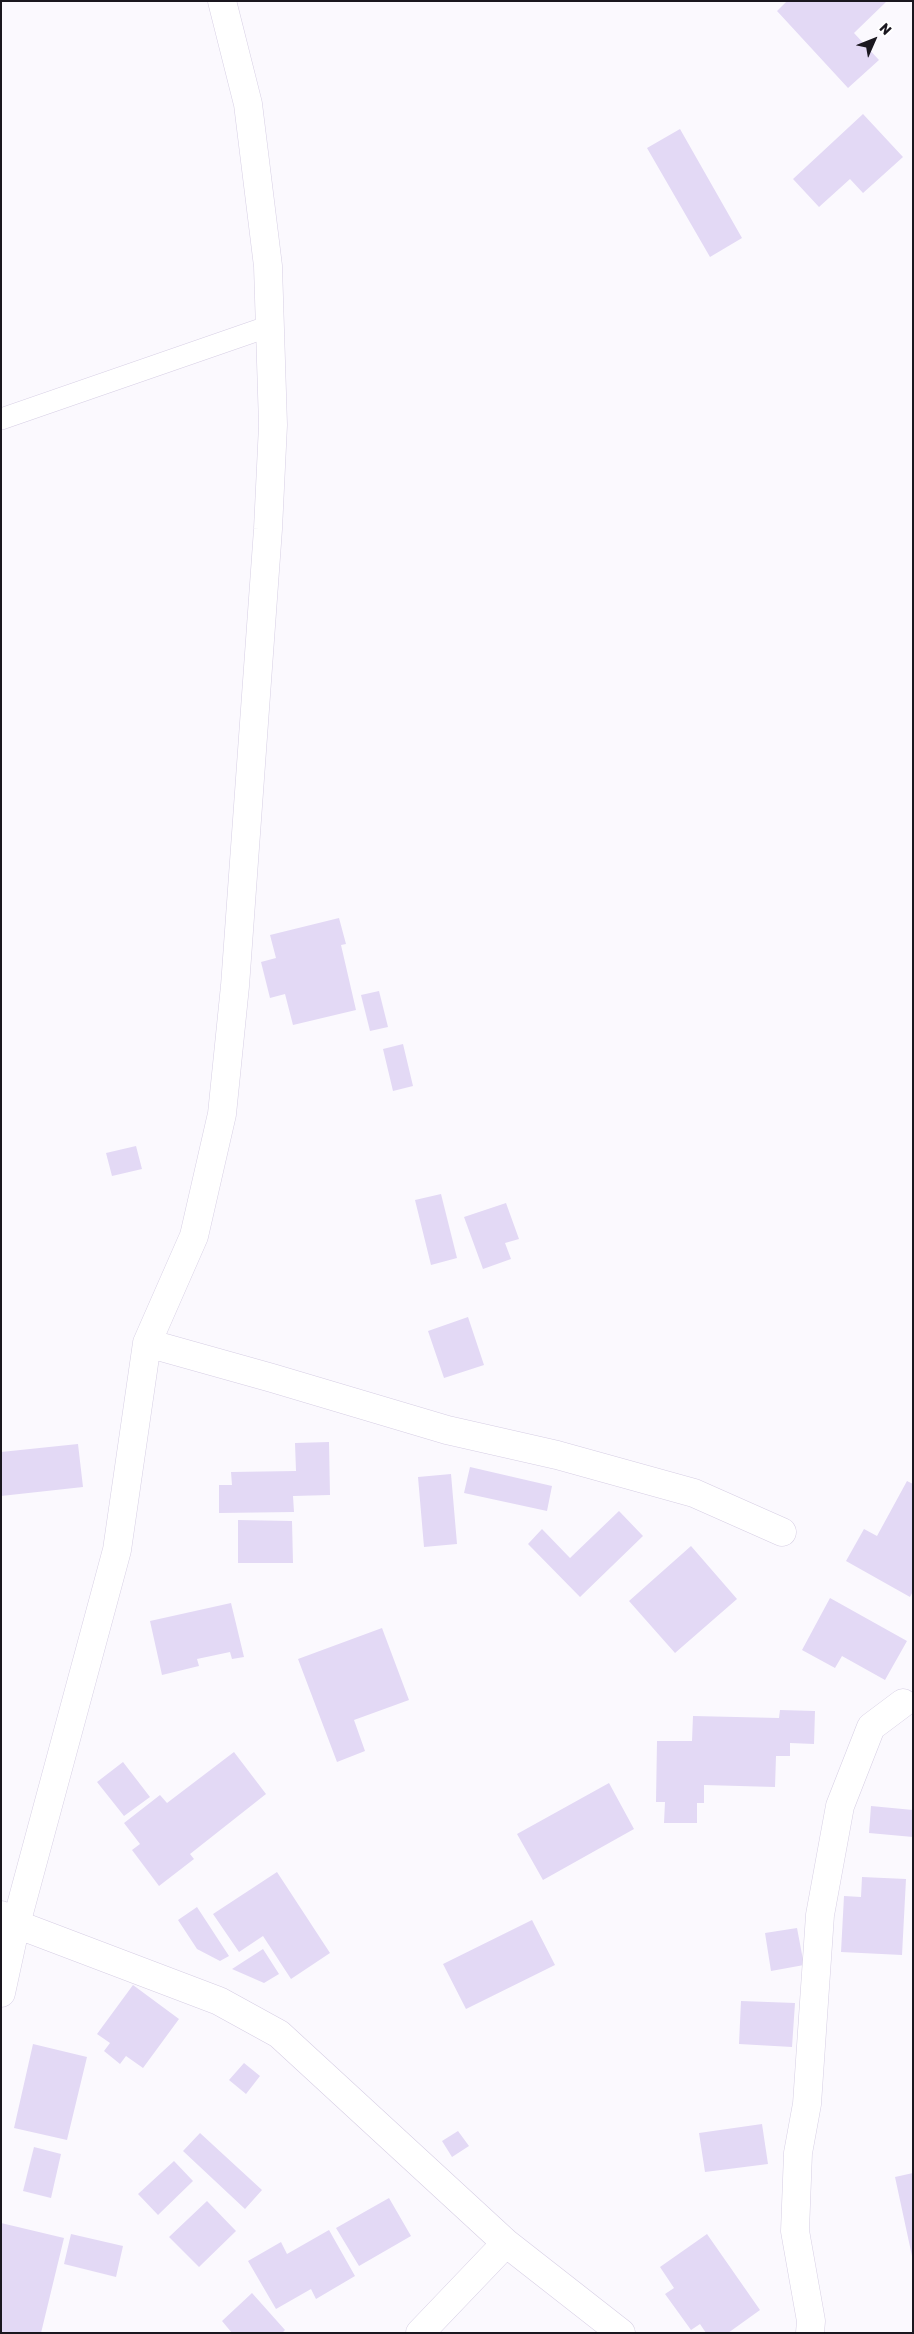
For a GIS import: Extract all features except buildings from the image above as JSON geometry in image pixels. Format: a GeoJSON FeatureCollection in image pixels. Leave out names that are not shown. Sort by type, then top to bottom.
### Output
{"type":"FeatureCollection","features":[{"type":"Feature","properties":{"kind":"street"},"geometry":{"type":"LineString","coordinates":[[1,1993],[9,1920],[117,1550],[147,1343],[194,1236],[222,1114],[235,986],[268,528],[272,425],[268,266],[248,104],[222,1]]}},
{"type":"Feature","properties":{"kind":"street"},"geometry":{"type":"LineString","coordinates":[[147,1343],[446,1430],[557,1455],[694,1493],[782,1532]]}},
{"type":"Feature","properties":{"kind":"street"},"geometry":{"type":"LineString","coordinates":[[810,2333],[812,2321],[795,2231],[798,2153],[808,2104],[820,1915],[840,1806],[871,1727],[902,1703]]}},
{"type":"Feature","properties":{"kind":"street"},"geometry":{"type":"LineString","coordinates":[[9,1920],[219,2001],[279,2034],[506,2243],[622,2333]]}},
{"type":"Feature","properties":{"kind":"street"},"geometry":{"type":"LineString","coordinates":[[420,2333],[506,2243]]}},
{"type":"Feature","properties":{"kind":"lane"},"geometry":{"type":"LineString","coordinates":[[1,419],[270,326]]}}]}
